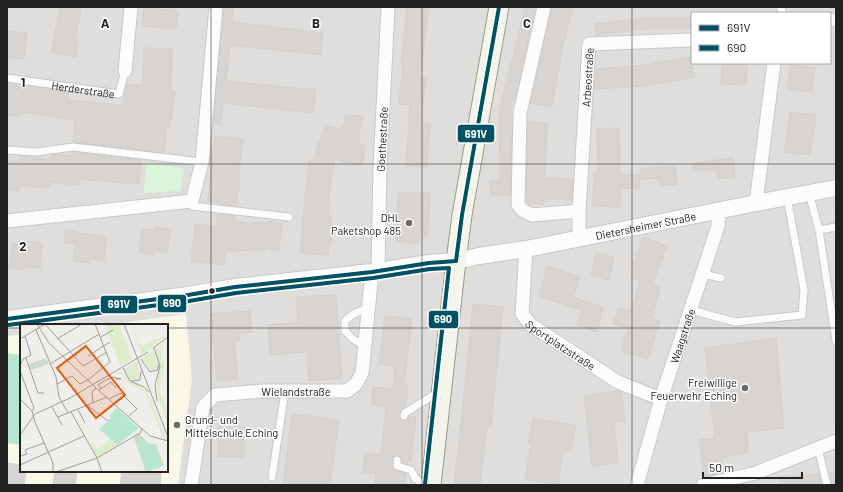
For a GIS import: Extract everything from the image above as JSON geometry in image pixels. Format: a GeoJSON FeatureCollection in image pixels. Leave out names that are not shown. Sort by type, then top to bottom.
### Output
{"type":"FeatureCollection","features":[{"type":"Feature","properties":{"kind":"main road"},"geometry":{"type":"LineString","coordinates":[[431,485],[463,207],[499,7]]}},
{"type":"Feature","properties":{"kind":"street","name":"Herderstraße"},"geometry":{"type":"LineString","coordinates":[[125,71],[132,7]]}},
{"type":"Feature","properties":{"kind":"street"},"geometry":{"type":"LineString","coordinates":[[7,221],[192,204],[202,162],[216,7]]}},
{"type":"Feature","properties":{"kind":"street","name":"Goethestraße"},"geometry":{"type":"LineString","coordinates":[[375,271],[388,7]]}},
{"type":"Feature","properties":{"kind":"street"},"geometry":{"type":"LineString","coordinates":[[544,7],[520,113],[518,205],[522,210],[532,215],[579,211]]}},
{"type":"Feature","properties":{"kind":"street","name":"Arbeostraße"},"geometry":{"type":"LineString","coordinates":[[579,239],[579,211],[589,44],[689,40]]}},
{"type":"Feature","properties":{"kind":"street"},"geometry":{"type":"LineString","coordinates":[[756,202],[774,64]]}},
{"type":"Feature","properties":{"kind":"street","name":"Dietersheimer Straße"},"geometry":{"type":"LineString","coordinates":[[7,319],[188,295],[235,287],[456,261],[579,239],[756,202],[836,188]]}},
{"type":"Feature","properties":{"kind":"street","name":"Waagstraße"},"geometry":{"type":"LineString","coordinates":[[637,485],[661,400],[718,226],[719,210]]}},
{"type":"Feature","properties":{"kind":"street","name":"Sportplatzstraße"},"geometry":{"type":"LineString","coordinates":[[526,249],[522,314],[531,325],[618,382],[661,400]]}},
{"type":"Feature","properties":{"kind":"street","name":"Wielandstraße"},"geometry":{"type":"LineString","coordinates":[[191,485],[203,407],[215,395],[263,391],[347,390],[356,384],[362,373],[375,271]]}},
{"type":"Feature","properties":{"kind":"street"},"geometry":{"type":"LineString","coordinates":[[703,485],[756,473],[836,441]]}},
{"type":"Feature","properties":{"kind":"lane","name":"Herderstraße"},"geometry":{"type":"LineString","coordinates":[[7,78],[118,94],[125,71]]}},
{"type":"Feature","properties":{"kind":"lane"},"geometry":{"type":"LineString","coordinates":[[7,150],[36,152],[73,147],[202,162]]}},
{"type":"Feature","properties":{"kind":"lane"},"geometry":{"type":"LineString","coordinates":[[809,193],[819,230],[836,341]]}},
{"type":"Feature","properties":{"kind":"lane"},"geometry":{"type":"LineString","coordinates":[[691,310],[735,322],[802,315],[804,290],[787,197]]}},
{"type":"Feature","properties":{"kind":"lane"},"geometry":{"type":"LineString","coordinates":[[192,204],[289,217]]}},
{"type":"Feature","properties":{"kind":"lane"},"geometry":{"type":"LineString","coordinates":[[819,230],[836,227]]}},
{"type":"Feature","properties":{"kind":"lane"},"geometry":{"type":"LineString","coordinates":[[703,274],[721,278]]}},
{"type":"Feature","properties":{"kind":"lane"},"geometry":{"type":"LineString","coordinates":[[365,346],[353,339],[345,331],[345,321],[358,311],[369,309]]}},
{"type":"Feature","properties":{"kind":"lane"},"geometry":{"type":"LineString","coordinates":[[404,416],[405,412],[441,390]]}},
{"type":"Feature","properties":{"kind":"lane"},"geometry":{"type":"LineString","coordinates":[[272,477],[285,391]]}},
{"type":"Feature","properties":{"kind":"lane"},"geometry":{"type":"LineString","coordinates":[[818,448],[827,485]]}},
{"type":"Feature","properties":{"kind":"lane"},"geometry":{"type":"LineString","coordinates":[[397,460],[397,466],[412,470],[415,478],[423,485]]}},
{"type":"Feature","properties":{"kind":"shaded area"},"geometry":{"type":"Polygon","coordinates":[[[7,7],[836,7],[836,485],[7,485],[7,7]]]}},
{"type":"Feature","properties":{"kind":"shaded area"},"geometry":{"type":"Polygon","coordinates":[[[836,211],[836,347],[819,349],[801,216],[836,211]]]}},
{"type":"Feature","properties":{"kind":"shaded area"},"geometry":{"type":"Polygon","coordinates":[[[783,218],[796,295],[745,300],[706,300],[711,286],[704,285],[728,230],[783,218]]]}},
{"type":"Feature","properties":{"kind":"shaded area"},"geometry":{"type":"Polygon","coordinates":[[[486,270],[522,272],[519,303],[476,298],[479,277],[486,270]]]}},
{"type":"Feature","properties":{"kind":"shaded area","name":"Grund- und Mittelschule Eching"},"geometry":{"type":"Polygon","coordinates":[[[186,314],[192,379],[178,485],[7,485],[7,336],[20,335],[20,472],[168,472],[168,324],[113,324],[186,314]]]}},
{"type":"Feature","properties":{"kind":"shaded area"},"geometry":{"type":"Polygon","coordinates":[[[236,349],[247,349],[260,360],[299,357],[302,382],[238,382],[236,349]]]}},
{"type":"Feature","properties":{"kind":"shaded area"},"geometry":{"type":"Polygon","coordinates":[[[836,423],[836,435],[789,455],[785,446],[836,423]]]}},
{"type":"Feature","properties":{"kind":"green space"},"geometry":{"type":"Polygon","coordinates":[[[146,163],[184,168],[180,191],[144,193],[146,163]]]}},
{"type":"Feature","properties":{"kind":"green space"},"geometry":{"type":"Polygon","coordinates":[[[7,353],[20,355],[20,445],[7,443],[7,353]]]}},
{"type":"Feature","properties":{"kind":"building"},"geometry":{"type":"Polygon","coordinates":[[[60,7],[81,7],[75,41],[79,42],[76,57],[51,52],[60,7]]]}},
{"type":"Feature","properties":{"kind":"building"},"geometry":{"type":"Polygon","coordinates":[[[224,7],[233,7],[232,22],[323,33],[321,55],[230,45],[226,81],[316,90],[313,113],[223,103],[221,125],[213,124],[224,7]]]}},
{"type":"Feature","properties":{"kind":"building"},"geometry":{"type":"Polygon","coordinates":[[[407,7],[429,7],[420,78],[426,79],[421,123],[430,124],[427,167],[406,166],[410,105],[399,104],[403,64],[401,63],[407,7]]]}},
{"type":"Feature","properties":{"kind":"building"},"geometry":{"type":"Polygon","coordinates":[[[525,7],[536,7],[515,101],[511,100],[512,122],[510,195],[491,196],[490,181],[500,181],[499,110],[525,7]]]}},
{"type":"Feature","properties":{"kind":"building"},"geometry":{"type":"Polygon","coordinates":[[[552,7],[573,7],[562,49],[552,107],[530,103],[552,7]]]}},
{"type":"Feature","properties":{"kind":"building"},"geometry":{"type":"Polygon","coordinates":[[[144,8],[178,11],[176,29],[142,26],[144,8]]]}},
{"type":"Feature","properties":{"kind":"building"},"geometry":{"type":"Polygon","coordinates":[[[645,18],[691,18],[691,29],[646,29],[596,35],[595,24],[645,18]]]}},
{"type":"Feature","properties":{"kind":"building"},"geometry":{"type":"Polygon","coordinates":[[[7,31],[27,33],[24,59],[7,57],[7,31]]]}},
{"type":"Feature","properties":{"kind":"building"},"geometry":{"type":"Polygon","coordinates":[[[144,48],[172,49],[171,91],[175,91],[170,127],[167,127],[164,153],[73,142],[75,120],[20,112],[19,117],[7,115],[7,84],[69,92],[68,100],[123,105],[127,84],[143,86],[144,48]]]}},
{"type":"Feature","properties":{"kind":"building"},"geometry":{"type":"Polygon","coordinates":[[[690,57],[694,77],[643,86],[594,89],[596,69],[647,65],[690,57]]]}},
{"type":"Feature","properties":{"kind":"building"},"geometry":{"type":"Polygon","coordinates":[[[722,64],[747,64],[746,85],[721,84],[722,64]]]}},
{"type":"Feature","properties":{"kind":"building"},"geometry":{"type":"Polygon","coordinates":[[[790,65],[815,68],[812,92],[787,89],[790,65]]]}},
{"type":"Feature","properties":{"kind":"building"},"geometry":{"type":"Polygon","coordinates":[[[790,112],[816,115],[810,155],[784,152],[790,112]]]}},
{"type":"Feature","properties":{"kind":"building"},"geometry":{"type":"Polygon","coordinates":[[[346,115],[363,116],[358,144],[366,146],[361,166],[334,159],[328,204],[330,204],[328,216],[331,216],[330,229],[332,229],[328,255],[300,253],[309,161],[313,161],[325,125],[342,130],[346,115]]]}},
{"type":"Feature","properties":{"kind":"building"},"geometry":{"type":"Polygon","coordinates":[[[528,122],[547,123],[545,178],[573,179],[572,200],[544,199],[544,204],[526,202],[528,122]]]}},
{"type":"Feature","properties":{"kind":"building"},"geometry":{"type":"Polygon","coordinates":[[[619,128],[620,175],[640,175],[639,189],[621,188],[620,207],[593,206],[594,173],[598,174],[597,129],[619,128]]]}},
{"type":"Feature","properties":{"kind":"building"},"geometry":{"type":"Polygon","coordinates":[[[215,136],[243,139],[238,179],[240,179],[239,191],[236,206],[208,201],[212,162],[210,162],[210,158],[215,136]]]}},
{"type":"Feature","properties":{"kind":"building"},"geometry":{"type":"Polygon","coordinates":[[[72,152],[141,160],[139,184],[79,179],[78,185],[49,182],[49,188],[19,185],[19,191],[7,189],[7,161],[19,162],[20,156],[50,160],[51,155],[58,154],[72,156],[72,152]]]}},
{"type":"Feature","properties":{"kind":"building"},"geometry":{"type":"Polygon","coordinates":[[[733,158],[735,177],[718,179],[717,170],[693,170],[693,163],[733,158]]]}},
{"type":"Feature","properties":{"kind":"building"},"geometry":{"type":"Polygon","coordinates":[[[675,166],[677,184],[660,186],[659,178],[641,179],[641,169],[675,166]]]}},
{"type":"Feature","properties":{"kind":"building"},"geometry":{"type":"Polygon","coordinates":[[[398,193],[430,193],[428,234],[415,244],[396,241],[398,193]]]}},
{"type":"Feature","properties":{"kind":"building"},"geometry":{"type":"Polygon","coordinates":[[[218,214],[235,216],[234,221],[255,224],[255,222],[268,223],[268,221],[282,223],[279,250],[265,248],[265,251],[252,249],[252,251],[239,250],[239,252],[226,250],[224,265],[191,261],[195,224],[216,227],[218,214]]]}},
{"type":"Feature","properties":{"kind":"building"},"geometry":{"type":"Polygon","coordinates":[[[155,227],[171,229],[167,253],[154,251],[154,255],[139,252],[142,229],[155,230],[155,227]]]}},
{"type":"Feature","properties":{"kind":"building"},"geometry":{"type":"Polygon","coordinates":[[[66,230],[78,232],[77,233],[106,236],[104,261],[89,259],[89,263],[73,261],[76,244],[64,242],[66,230]]]}},
{"type":"Feature","properties":{"kind":"building"},"geometry":{"type":"Polygon","coordinates":[[[644,237],[667,246],[652,285],[660,287],[652,318],[660,321],[648,359],[621,351],[628,329],[613,324],[619,308],[631,311],[640,281],[631,278],[635,266],[632,265],[644,237]]]}},
{"type":"Feature","properties":{"kind":"building"},"geometry":{"type":"Polygon","coordinates":[[[25,241],[42,243],[40,268],[25,267],[24,270],[9,268],[12,243],[25,244],[25,241]]]}},
{"type":"Feature","properties":{"kind":"building"},"geometry":{"type":"Polygon","coordinates":[[[596,253],[614,257],[609,280],[591,275],[596,253]]]}},
{"type":"Feature","properties":{"kind":"building"},"geometry":{"type":"Polygon","coordinates":[[[548,266],[580,277],[573,297],[603,307],[597,332],[577,325],[582,311],[538,296],[548,266]]]}},
{"type":"Feature","properties":{"kind":"building"},"geometry":{"type":"Polygon","coordinates":[[[336,295],[342,378],[309,381],[307,352],[270,355],[268,325],[298,323],[296,297],[336,295]]]}},
{"type":"Feature","properties":{"kind":"building"},"geometry":{"type":"Polygon","coordinates":[[[473,304],[503,307],[491,427],[487,427],[480,485],[454,485],[461,424],[473,304]]]}},
{"type":"Feature","properties":{"kind":"building"},"geometry":{"type":"Polygon","coordinates":[[[250,311],[252,332],[238,333],[240,340],[234,342],[238,379],[217,381],[211,314],[250,311]]]}},
{"type":"Feature","properties":{"kind":"building"},"geometry":{"type":"Polygon","coordinates":[[[385,316],[412,319],[404,384],[408,384],[406,406],[400,411],[399,417],[401,420],[405,421],[409,416],[416,417],[411,462],[408,461],[407,464],[402,462],[401,457],[397,455],[394,456],[392,460],[393,469],[406,474],[405,485],[374,485],[376,473],[363,472],[365,454],[381,455],[386,407],[372,405],[373,387],[393,389],[395,366],[379,364],[385,316]]]}},
{"type":"Feature","properties":{"kind":"building","name":"Freiwillige Feuerwehr Eching"},"geometry":{"type":"Polygon","coordinates":[[[776,338],[784,428],[747,432],[748,452],[722,458],[724,472],[704,477],[699,440],[715,438],[705,348],[776,338]]]}},
{"type":"Feature","properties":{"kind":"building"},"geometry":{"type":"Polygon","coordinates":[[[620,391],[625,421],[614,422],[618,462],[592,466],[584,396],[620,391]]]}},
{"type":"Feature","properties":{"kind":"building"},"geometry":{"type":"Polygon","coordinates":[[[292,414],[339,420],[330,485],[283,485],[292,414]]]}},
{"type":"Feature","properties":{"kind":"building"},"geometry":{"type":"Polygon","coordinates":[[[533,418],[576,426],[571,451],[563,450],[558,484],[525,480],[531,443],[528,443],[533,418]]]}},
{"type":"Feature","properties":{"kind":"building"},"geometry":{"type":"Polygon","coordinates":[[[218,427],[244,427],[244,457],[218,457],[218,427]]]}},
{"type":"Feature","properties":{"kind":"building"},"geometry":{"type":"Polygon","coordinates":[[[7,463],[20,465],[20,472],[26,472],[24,485],[7,485],[7,463]]]}},
{"type":"Feature","properties":{"kind":"building"},"geometry":{"type":"Polygon","coordinates":[[[55,472],[77,472],[75,485],[53,485],[55,472]]]}},
{"type":"Feature","properties":{"kind":"building"},"geometry":{"type":"Polygon","coordinates":[[[122,472],[161,472],[160,485],[120,485],[122,472]]]}},
{"type":"Feature","properties":{"kind":"building"},"geometry":{"type":"Polygon","coordinates":[[[829,473],[836,473],[836,485],[832,485],[829,473]]]}},
{"type":"Feature","properties":{"kind":"building"},"geometry":{"type":"Polygon","coordinates":[[[819,474],[822,485],[779,485],[779,477],[819,474]]]}},
{"type":"Feature","properties":{"kind":"transit line","name":"691V"},"geometry":{"type":"LineString","coordinates":[[456,261],[462,215],[499,7]]}},
{"type":"Feature","properties":{"kind":"transit line","name":"691V"},"geometry":{"type":"LineString","coordinates":[[7,319],[188,295],[235,287],[456,261]]}},
{"type":"Feature","properties":{"kind":"transit line","name":"690"},"geometry":{"type":"LineString","coordinates":[[8,325],[189,301],[236,293],[373,278],[430,269],[449,268],[425,484]]}},
{"type":"Feature","properties":{"kind":"place","name":"DHL Paketshop 485"},"geometry":{"type":"Point","coordinates":[409,223]}},
{"type":"Feature","properties":{"kind":"place","name":"Freiwillige Feuerwehr Eching"},"geometry":{"type":"Point","coordinates":[745,388]}},
{"type":"Feature","properties":{"kind":"place","name":"Grund- und Mittelschule Eching"},"geometry":{"type":"Point","coordinates":[177,425]}}]}
